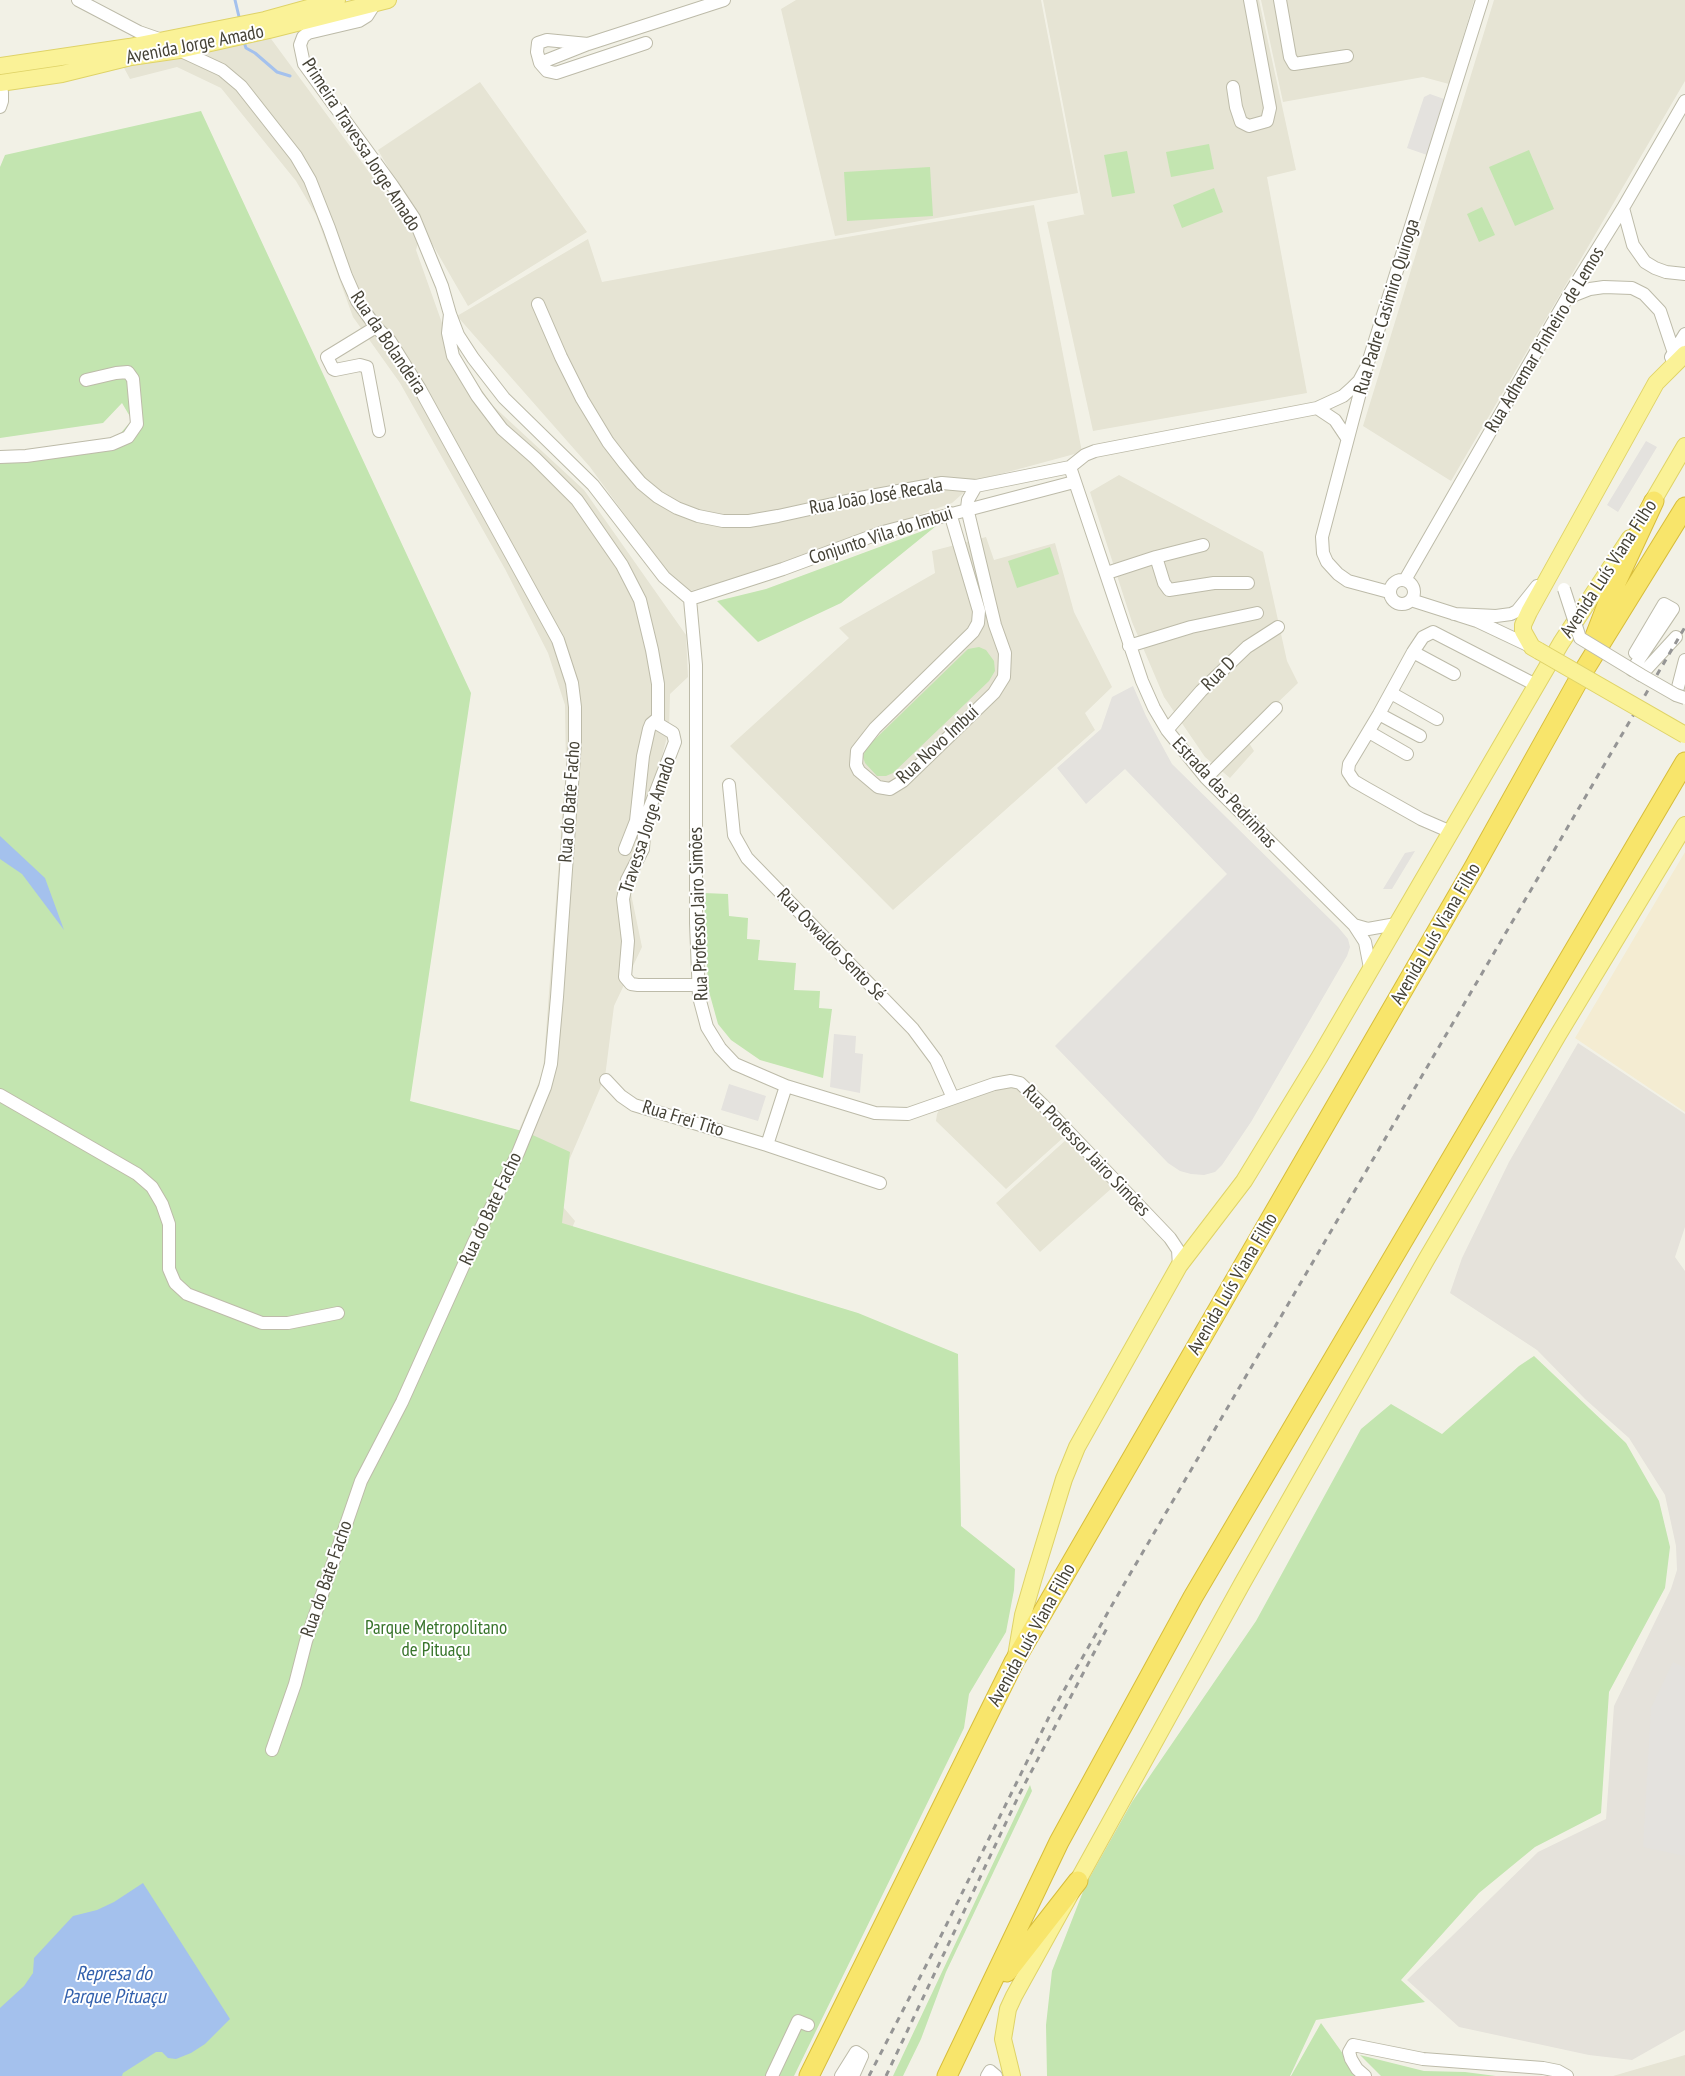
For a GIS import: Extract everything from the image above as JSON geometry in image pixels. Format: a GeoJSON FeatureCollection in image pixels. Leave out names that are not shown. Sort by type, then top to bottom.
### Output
{"type":"FeatureCollection","features":[{"type":"Feature","properties":{"kind":"highway"},"geometry":{"type":"LineString","coordinates":[[1583,672],[1614,587],[1654,501]]}},
{"type":"Feature","properties":{"kind":"highway","name":"Avenida Luís Viana Filho"},"geometry":{"type":"LineString","coordinates":[[810,2076],[1014,1662],[1454,903],[1583,672],[1685,507]]}},
{"type":"Feature","properties":{"kind":"highway"},"geometry":{"type":"LineString","coordinates":[[947,2076],[1059,1842],[1193,1598],[1685,762]]}},
{"type":"Feature","properties":{"kind":"highway"},"geometry":{"type":"LineString","coordinates":[[980,2009],[1078,1881]]}},
{"type":"Feature","properties":{"kind":"main road","name":"Avenida Jorge Amado"},"geometry":{"type":"LineString","coordinates":[[267,25],[337,0]]}},
{"type":"Feature","properties":{"kind":"main road","name":"Avenida Jorge Amado"},"geometry":{"type":"LineString","coordinates":[[1,95],[26,80],[62,74],[162,40],[214,36],[381,2]]}},
{"type":"Feature","properties":{"kind":"main road","name":"Avenida Jorge Amado"},"geometry":{"type":"LineString","coordinates":[[0,66],[23,62],[130,52],[179,50],[214,36]]}},
{"type":"Feature","properties":{"kind":"main road"},"geometry":{"type":"LineString","coordinates":[[23,62],[26,80]]}},
{"type":"Feature","properties":{"kind":"main road"},"geometry":{"type":"LineString","coordinates":[[1679,353],[1656,383],[1609,470],[1558,557],[1523,625],[1526,639],[1535,649],[1685,735]]}},
{"type":"Feature","properties":{"kind":"main road","name":"Avenida Luís Viana Filho"},"geometry":{"type":"LineString","coordinates":[[1014,1662],[1023,1615],[1064,1479],[1074,1454],[1179,1266],[1244,1181],[1561,643],[1654,501],[1685,446]]}},
{"type":"Feature","properties":{"kind":"main road"},"geometry":{"type":"LineString","coordinates":[[1012,2076],[1003,2039],[1008,2009],[1233,1600],[1426,1260],[1558,1035],[1685,825]]}},
{"type":"Feature","properties":{"kind":"street"},"geometry":{"type":"LineString","coordinates":[[78,0],[139,32],[162,40]]}},
{"type":"Feature","properties":{"kind":"street"},"geometry":{"type":"LineString","coordinates":[[540,63],[588,44],[724,0]]}},
{"type":"Feature","properties":{"kind":"street"},"geometry":{"type":"LineString","coordinates":[[1233,87],[1236,107],[1241,122],[1249,126],[1267,121],[1270,108],[1250,0]]}},
{"type":"Feature","properties":{"kind":"street"},"geometry":{"type":"LineString","coordinates":[[1280,0],[1290,57],[1294,64],[1346,56]]}},
{"type":"Feature","properties":{"kind":"street","name":"Rua Padre Casimiro Quiroga"},"geometry":{"type":"LineString","coordinates":[[1390,588],[1374,588],[1348,581],[1338,574],[1330,567],[1323,553],[1322,537],[1367,366],[1482,0]]}},
{"type":"Feature","properties":{"kind":"street","name":"Primeira Travessa Jorge Amado"},"geometry":{"type":"LineString","coordinates":[[381,2],[367,16],[358,21],[303,37],[300,45],[301,55],[311,76],[392,185],[414,218],[442,286],[458,335],[468,350],[504,398],[593,485],[654,566],[676,589],[690,599]]}},
{"type":"Feature","properties":{"kind":"street"},"geometry":{"type":"LineString","coordinates":[[588,44],[554,40],[542,41],[537,47],[540,63],[547,72],[556,73],[646,43]]}},
{"type":"Feature","properties":{"kind":"street","name":"Rua da Bolandeira"},"geometry":{"type":"LineString","coordinates":[[179,50],[196,56],[232,77],[296,156],[310,180],[320,203],[357,301],[376,327],[390,341],[420,389],[558,640]]}},
{"type":"Feature","properties":{"kind":"street","name":"Rua Adhemar Pinheiro de Lemos"},"geometry":{"type":"LineString","coordinates":[[1405,580],[1567,298],[1623,208],[1685,101]]}},
{"type":"Feature","properties":{"kind":"street"},"geometry":{"type":"LineString","coordinates":[[1623,208],[1633,245],[1645,262],[1666,272],[1685,274]]}},
{"type":"Feature","properties":{"kind":"street"},"geometry":{"type":"LineString","coordinates":[[1567,298],[1584,291],[1604,287],[1632,288],[1644,294],[1660,312],[1679,353]]}},
{"type":"Feature","properties":{"kind":"street","name":"Rua João José Recala"},"geometry":{"type":"LineString","coordinates":[[538,304],[560,357],[582,399],[608,442],[641,483],[658,497],[677,508],[698,516],[723,521],[749,521],[942,483],[976,486],[1070,468],[1085,455],[1095,451],[1317,408],[1347,392],[1359,380],[1367,366]]}},
{"type":"Feature","properties":{"kind":"street"},"geometry":{"type":"LineString","coordinates":[[450,314],[448,333],[454,356],[477,396],[502,429],[535,458],[577,500],[622,565],[640,600],[658,684],[657,719],[651,724],[649,729],[643,756],[636,821],[625,849]]}},
{"type":"Feature","properties":{"kind":"street"},"geometry":{"type":"LineString","coordinates":[[376,327],[327,357],[333,369],[336,370],[360,365],[367,367],[379,432]]}},
{"type":"Feature","properties":{"kind":"street"},"geometry":{"type":"LineString","coordinates":[[1679,353],[1685,334]]}},
{"type":"Feature","properties":{"kind":"street"},"geometry":{"type":"LineString","coordinates":[[0,457],[26,456],[112,444],[128,437],[137,424],[133,379],[128,372],[116,372],[86,380]]}},
{"type":"Feature","properties":{"kind":"street"},"geometry":{"type":"LineString","coordinates":[[1317,408],[1335,420],[1347,438]]}},
{"type":"Feature","properties":{"kind":"street","name":"Estrada das Pedrinhas"},"geometry":{"type":"LineString","coordinates":[[1070,468],[1107,572],[1129,646],[1150,699],[1167,730],[1206,778],[1354,925],[1365,942],[1370,968]]}},
{"type":"Feature","properties":{"kind":"street","name":"Conjunto Vila do Imbui"},"geometry":{"type":"LineString","coordinates":[[690,599],[783,569],[861,539],[968,508],[1074,482]]}},
{"type":"Feature","properties":{"kind":"street"},"geometry":{"type":"LineString","coordinates":[[577,500],[593,485]]}},
{"type":"Feature","properties":{"kind":"street"},"geometry":{"type":"LineString","coordinates":[[968,508],[968,500],[976,486]]}},
{"type":"Feature","properties":{"kind":"street","name":"Rua Novo Imbuí"},"geometry":{"type":"LineString","coordinates":[[950,513],[979,611],[978,624],[973,632],[875,728],[857,751],[856,765],[859,771],[878,788],[890,789],[903,781],[994,693],[1004,677],[1005,653],[995,625],[968,508]]}},
{"type":"Feature","properties":{"kind":"street"},"geometry":{"type":"LineString","coordinates":[[1107,572],[1156,556],[1203,545]]}},
{"type":"Feature","properties":{"kind":"street"},"geometry":{"type":"LineString","coordinates":[[1156,556],[1164,583],[1169,590],[1214,582],[1248,583]]}},
{"type":"Feature","properties":{"kind":"street"},"geometry":{"type":"LineString","coordinates":[[1454,614],[1496,616],[1511,614],[1517,611],[1558,557]]}},
{"type":"Feature","properties":{"kind":"street"},"geometry":{"type":"LineString","coordinates":[[964,562],[979,558]]}},
{"type":"Feature","properties":{"kind":"street"},"geometry":{"type":"LineString","coordinates":[[1398,580],[1405,580],[1412,585],[1413,597],[1405,604],[1397,603],[1391,599],[1390,588],[1398,580]]}},
{"type":"Feature","properties":{"kind":"street"},"geometry":{"type":"LineString","coordinates":[[1564,589],[1580,638],[1680,696],[1685,660]]}},
{"type":"Feature","properties":{"kind":"street"},"geometry":{"type":"LineString","coordinates":[[1413,597],[1454,614],[1477,621],[1535,649]]}},
{"type":"Feature","properties":{"kind":"street","name":"Rua Professor Jairo Simões"},"geometry":{"type":"LineString","coordinates":[[690,599],[696,665],[698,985],[700,1006],[705,1020],[720,1048],[735,1064],[786,1086],[874,1112],[908,1114],[1003,1082],[1020,1083],[1170,1238],[1178,1250],[1179,1266]]}},
{"type":"Feature","properties":{"kind":"street"},"geometry":{"type":"LineString","coordinates":[[1637,653],[1665,610],[1667,612],[1638,655],[1635,653],[1664,604],[1673,609],[1637,672]]}},
{"type":"Feature","properties":{"kind":"street"},"geometry":{"type":"LineString","coordinates":[[1129,646],[1191,627],[1257,613]]}},
{"type":"Feature","properties":{"kind":"street","name":"Rua D"},"geometry":{"type":"LineString","coordinates":[[1167,730],[1201,691],[1247,647],[1278,626]]}},
{"type":"Feature","properties":{"kind":"street"},"geometry":{"type":"LineString","coordinates":[[1451,832],[1366,788],[1350,776],[1347,768],[1413,652],[1423,637],[1433,632],[1536,685]]}},
{"type":"Feature","properties":{"kind":"street"},"geometry":{"type":"LineString","coordinates":[[1637,672],[1676,637]]}},
{"type":"Feature","properties":{"kind":"street","name":"Rua do Bate Facho"},"geometry":{"type":"LineString","coordinates":[[272,1750],[295,1684],[306,1641],[361,1481],[402,1402],[474,1242],[500,1191],[540,1103],[549,1073],[557,997],[575,742],[575,707],[572,683],[558,640]]}},
{"type":"Feature","properties":{"kind":"street"},"geometry":{"type":"LineString","coordinates":[[1413,652],[1454,674]]}},
{"type":"Feature","properties":{"kind":"street"},"geometry":{"type":"LineString","coordinates":[[1391,693],[1437,719]]}},
{"type":"Feature","properties":{"kind":"street"},"geometry":{"type":"LineString","coordinates":[[1206,778],[1276,708]]}},
{"type":"Feature","properties":{"kind":"street"},"geometry":{"type":"LineString","coordinates":[[1379,714],[1420,736]]}},
{"type":"Feature","properties":{"kind":"street","name":"Travessa Jorge Amado"},"geometry":{"type":"LineString","coordinates":[[657,719],[661,727],[673,733],[675,742],[645,820],[643,849],[627,880],[623,899],[628,941],[625,977],[631,984],[638,986],[698,985]]}},
{"type":"Feature","properties":{"kind":"street"},"geometry":{"type":"LineString","coordinates":[[1369,732],[1407,754]]}},
{"type":"Feature","properties":{"kind":"street","name":"Rua Oswaldo Sento Sé"},"geometry":{"type":"LineString","coordinates":[[729,785],[734,835],[746,858],[912,1029],[936,1060],[953,1098]]}},
{"type":"Feature","properties":{"kind":"street"},"geometry":{"type":"LineString","coordinates":[[1354,925],[1368,929],[1396,924]]}},
{"type":"Feature","properties":{"kind":"street","name":"Rua Frei Tito"},"geometry":{"type":"LineString","coordinates":[[606,1080],[621,1096],[634,1105],[767,1145],[880,1183]]}},
{"type":"Feature","properties":{"kind":"street"},"geometry":{"type":"LineString","coordinates":[[767,1145],[786,1086]]}},
{"type":"Feature","properties":{"kind":"street"},"geometry":{"type":"LineString","coordinates":[[0,1095],[137,1174],[152,1188],[162,1204],[169,1224],[169,1269],[175,1283],[187,1294],[262,1323],[288,1323],[338,1313]]}},
{"type":"Feature","properties":{"kind":"street"},"geometry":{"type":"LineString","coordinates":[[1170,1238],[1199,1239]]}},
{"type":"Feature","properties":{"kind":"street"},"geometry":{"type":"LineString","coordinates":[[779,2075],[798,2021],[808,2025]]}},
{"type":"Feature","properties":{"kind":"street"},"geometry":{"type":"LineString","coordinates":[[790,2058],[797,2042]]}},
{"type":"Feature","properties":{"kind":"street"},"geometry":{"type":"LineString","coordinates":[[1365,2076],[1357,2069],[1351,2059],[1349,2052],[1353,2045],[1423,2058],[1543,2068],[1558,2071],[1566,2076]]}},
{"type":"Feature","properties":{"kind":"street"},"geometry":{"type":"LineString","coordinates":[[841,2076],[856,2052],[862,2056],[850,2073]]}},
{"type":"Feature","properties":{"kind":"street"},"geometry":{"type":"LineString","coordinates":[[987,2076],[990,2071],[996,2076]]}},
{"type":"Feature","properties":{"kind":"shaded area"},"geometry":{"type":"Polygon","coordinates":[[[796,0],[1041,0],[1078,193],[835,236],[781,9],[796,0]]]}},
{"type":"Feature","properties":{"kind":"shaded area"},"geometry":{"type":"Polygon","coordinates":[[[1043,0],[1259,0],[1296,170],[1267,177],[1307,393],[1093,431],[1047,222],[1086,214],[1084,214],[1043,0]]]}},
{"type":"Feature","properties":{"kind":"shaded area"},"geometry":{"type":"Polygon","coordinates":[[[1261,0],[1474,0],[1449,84],[1423,77],[1283,102],[1261,0]]]}},
{"type":"Feature","properties":{"kind":"shaded area"},"geometry":{"type":"Polygon","coordinates":[[[1494,0],[1685,0],[1685,81],[1451,481],[1363,426],[1494,0]]]}},
{"type":"Feature","properties":{"kind":"shaded area"},"geometry":{"type":"Polygon","coordinates":[[[266,32],[419,240],[416,250],[447,337],[491,404],[584,490],[686,635],[688,677],[670,694],[669,729],[629,884],[642,947],[614,1006],[605,1077],[561,1179],[546,1187],[575,1221],[554,1270],[430,1347],[543,1072],[566,768],[565,705],[548,653],[505,569],[400,383],[353,317],[316,215],[296,181],[221,88],[177,67],[130,79],[116,53],[266,32]]]}},
{"type":"Feature","properties":{"kind":"shaded area"},"geometry":{"type":"Polygon","coordinates":[[[480,82],[587,232],[468,306],[378,150],[480,82]]]}},
{"type":"Feature","properties":{"kind":"shaded area"},"geometry":{"type":"Polygon","coordinates":[[[1430,94],[1444,99],[1427,155],[1407,148],[1424,97],[1430,94]]]}},
{"type":"Feature","properties":{"kind":"shaded area"},"geometry":{"type":"Polygon","coordinates":[[[1034,205],[1082,452],[978,480],[952,503],[763,571],[690,591],[666,571],[590,467],[457,316],[588,239],[602,282],[812,243],[1034,205]]]}},
{"type":"Feature","properties":{"kind":"shaded area"},"geometry":{"type":"Polygon","coordinates":[[[1646,441],[1657,447],[1618,512],[1607,505],[1646,441]]]}},
{"type":"Feature","properties":{"kind":"shaded area"},"geometry":{"type":"Polygon","coordinates":[[[1119,475],[1263,552],[1287,661],[1298,683],[1244,735],[1254,751],[1230,778],[1205,757],[1164,697],[1132,622],[1090,492],[1119,475]]]}},
{"type":"Feature","properties":{"kind":"shaded area"},"geometry":{"type":"Polygon","coordinates":[[[986,537],[994,560],[1055,543],[1074,612],[1112,687],[1085,713],[1095,730],[893,910],[730,746],[849,638],[839,628],[935,573],[932,551],[986,537]]]}},
{"type":"Feature","properties":{"kind":"shaded area"},"geometry":{"type":"Polygon","coordinates":[[[1133,686],[1146,716],[1172,764],[1338,927],[1348,939],[1350,947],[1347,956],[1251,1122],[1222,1165],[1215,1172],[1204,1175],[1180,1171],[1168,1163],[1055,1046],[1227,874],[1125,769],[1086,804],[1057,768],[1101,729],[1112,697],[1133,686]]]}},
{"type":"Feature","properties":{"kind":"shaded area"},"geometry":{"type":"Polygon","coordinates":[[[1415,851],[1392,889],[1383,889],[1405,853],[1415,851]]]}},
{"type":"Feature","properties":{"kind":"shaded area"},"geometry":{"type":"Polygon","coordinates":[[[1685,852],[1685,1112],[1575,1038],[1685,852]]]}},
{"type":"Feature","properties":{"kind":"shaded area"},"geometry":{"type":"Polygon","coordinates":[[[834,1034],[856,1036],[855,1053],[863,1054],[860,1093],[830,1087],[834,1034]]]}},
{"type":"Feature","properties":{"kind":"shaded area"},"geometry":{"type":"Polygon","coordinates":[[[1578,1043],[1685,1114],[1685,1227],[1675,1257],[1685,1271],[1685,2030],[1632,2060],[1589,2055],[1459,2027],[1407,1980],[1538,1852],[1606,1819],[1614,1706],[1671,1589],[1677,1570],[1676,1546],[1665,1495],[1629,1438],[1585,1399],[1537,1350],[1450,1293],[1462,1258],[1509,1162],[1578,1043]]]}},
{"type":"Feature","properties":{"kind":"shaded area"},"geometry":{"type":"Polygon","coordinates":[[[729,1084],[766,1096],[758,1121],[721,1110],[729,1084]]]}},
{"type":"Feature","properties":{"kind":"shaded area"},"geometry":{"type":"Polygon","coordinates":[[[1009,1086],[1020,1088],[1064,1137],[1006,1189],[936,1121],[940,1108],[1009,1086]]]}},
{"type":"Feature","properties":{"kind":"shaded area"},"geometry":{"type":"Polygon","coordinates":[[[1067,1139],[1112,1188],[1040,1252],[996,1203],[1067,1139]]]}},
{"type":"Feature","properties":{"kind":"shaded area"},"geometry":{"type":"Polygon","coordinates":[[[1673,1662],[1685,1668],[1685,1856],[1643,1847],[1651,1708],[1673,1662]]]}},
{"type":"Feature","properties":{"kind":"shaded area"},"geometry":{"type":"Polygon","coordinates":[[[1685,2055],[1685,2076],[1613,2076],[1685,2055]]]}},
{"type":"Feature","properties":{"kind":"green space","name":"Parque Metropolitano de Pituaçu"},"geometry":{"type":"Polygon","coordinates":[[[201,111],[471,693],[410,1101],[526,1132],[570,1152],[562,1223],[858,1313],[958,1354],[961,1526],[1015,1569],[1014,1590],[1006,1632],[969,1694],[964,1728],[794,2076],[0,2076],[0,464],[113,442],[132,420],[122,403],[103,423],[0,438],[0,167],[5,155],[201,111]]]}},
{"type":"Feature","properties":{"kind":"green space"},"geometry":{"type":"Polygon","coordinates":[[[1209,144],[1214,169],[1171,177],[1166,152],[1209,144]]]}},
{"type":"Feature","properties":{"kind":"green space"},"geometry":{"type":"Polygon","coordinates":[[[1529,150],[1554,209],[1515,226],[1489,167],[1529,150]]]}},
{"type":"Feature","properties":{"kind":"green space"},"geometry":{"type":"Polygon","coordinates":[[[1127,151],[1135,193],[1112,197],[1104,155],[1127,151]]]}},
{"type":"Feature","properties":{"kind":"green space"},"geometry":{"type":"Polygon","coordinates":[[[930,167],[933,216],[847,221],[844,172],[930,167]]]}},
{"type":"Feature","properties":{"kind":"green space"},"geometry":{"type":"Polygon","coordinates":[[[1214,188],[1223,212],[1182,228],[1173,205],[1214,188]]]}},
{"type":"Feature","properties":{"kind":"green space"},"geometry":{"type":"Polygon","coordinates":[[[1482,207],[1495,235],[1479,242],[1467,214],[1482,207]]]}},
{"type":"Feature","properties":{"kind":"green space"},"geometry":{"type":"Polygon","coordinates":[[[936,526],[841,603],[758,642],[717,601],[766,589],[936,526]]]}},
{"type":"Feature","properties":{"kind":"green space"},"geometry":{"type":"Polygon","coordinates":[[[1050,547],[1059,574],[1017,588],[1008,561],[1050,547]]]}},
{"type":"Feature","properties":{"kind":"green space"},"geometry":{"type":"Polygon","coordinates":[[[979,647],[986,650],[994,661],[995,671],[989,681],[893,773],[886,776],[877,776],[865,763],[863,757],[866,748],[968,649],[979,647]]]}},
{"type":"Feature","properties":{"kind":"green space"},"geometry":{"type":"Polygon","coordinates":[[[704,893],[728,894],[729,916],[748,918],[747,939],[760,940],[758,960],[796,963],[794,990],[820,991],[819,1008],[832,1009],[823,1078],[760,1060],[731,1040],[718,1024],[708,988],[704,893]]]}},
{"type":"Feature","properties":{"kind":"green space"},"geometry":{"type":"Polygon","coordinates":[[[1534,1356],[1626,1443],[1659,1501],[1670,1547],[1665,1588],[1609,1692],[1601,1813],[1535,1847],[1479,1893],[1401,1980],[1425,2002],[1316,2020],[1290,2076],[1047,2076],[1046,2025],[1052,1971],[1086,1884],[1132,1802],[1256,1621],[1361,1429],[1391,1404],[1442,1434],[1519,1366],[1534,1356]]]}},
{"type":"Feature","properties":{"kind":"green space"},"geometry":{"type":"Polygon","coordinates":[[[1030,1785],[1032,1791],[946,1972],[921,2039],[903,2076],[893,2076],[1030,1785]]]}},
{"type":"Feature","properties":{"kind":"green space"},"geometry":{"type":"Polygon","coordinates":[[[1321,2023],[1356,2072],[1360,2076],[1291,2076],[1321,2023]]]}},
{"type":"Feature","properties":{"kind":"green space"},"geometry":{"type":"Polygon","coordinates":[[[1360,2055],[1424,2071],[1465,2072],[1496,2076],[1381,2076],[1360,2055]]]}},
{"type":"Feature","properties":{"kind":"water"},"geometry":{"type":"Polygon","coordinates":[[[0,836],[45,878],[64,930],[22,874],[0,859],[0,836]]]}},
{"type":"Feature","properties":{"kind":"water","name":"Represa do Parque Pituaçu"},"geometry":{"type":"Polygon","coordinates":[[[143,1883],[230,2019],[205,2044],[191,2053],[176,2059],[168,2058],[162,2052],[156,2052],[123,2073],[122,2076],[0,2076],[0,2008],[24,1986],[33,1973],[34,1958],[73,1916],[97,1910],[114,1902],[143,1883]]]}},
{"type":"Feature","properties":{"kind":"waterway"},"geometry":{"type":"LineString","coordinates":[[235,0],[240,21]]}},
{"type":"Feature","properties":{"kind":"waterway"},"geometry":{"type":"LineString","coordinates":[[244,42],[246,48],[255,53],[277,72],[290,76]]}},
{"type":"Feature","properties":{"kind":"railway"},"geometry":{"type":"LineString","coordinates":[[869,2076],[932,1954],[1049,1717],[1116,1598],[1685,627]]}},
{"type":"Feature","properties":{"kind":"railway"},"geometry":{"type":"LineString","coordinates":[[886,2076],[1020,1793],[1107,1628]]}}]}
